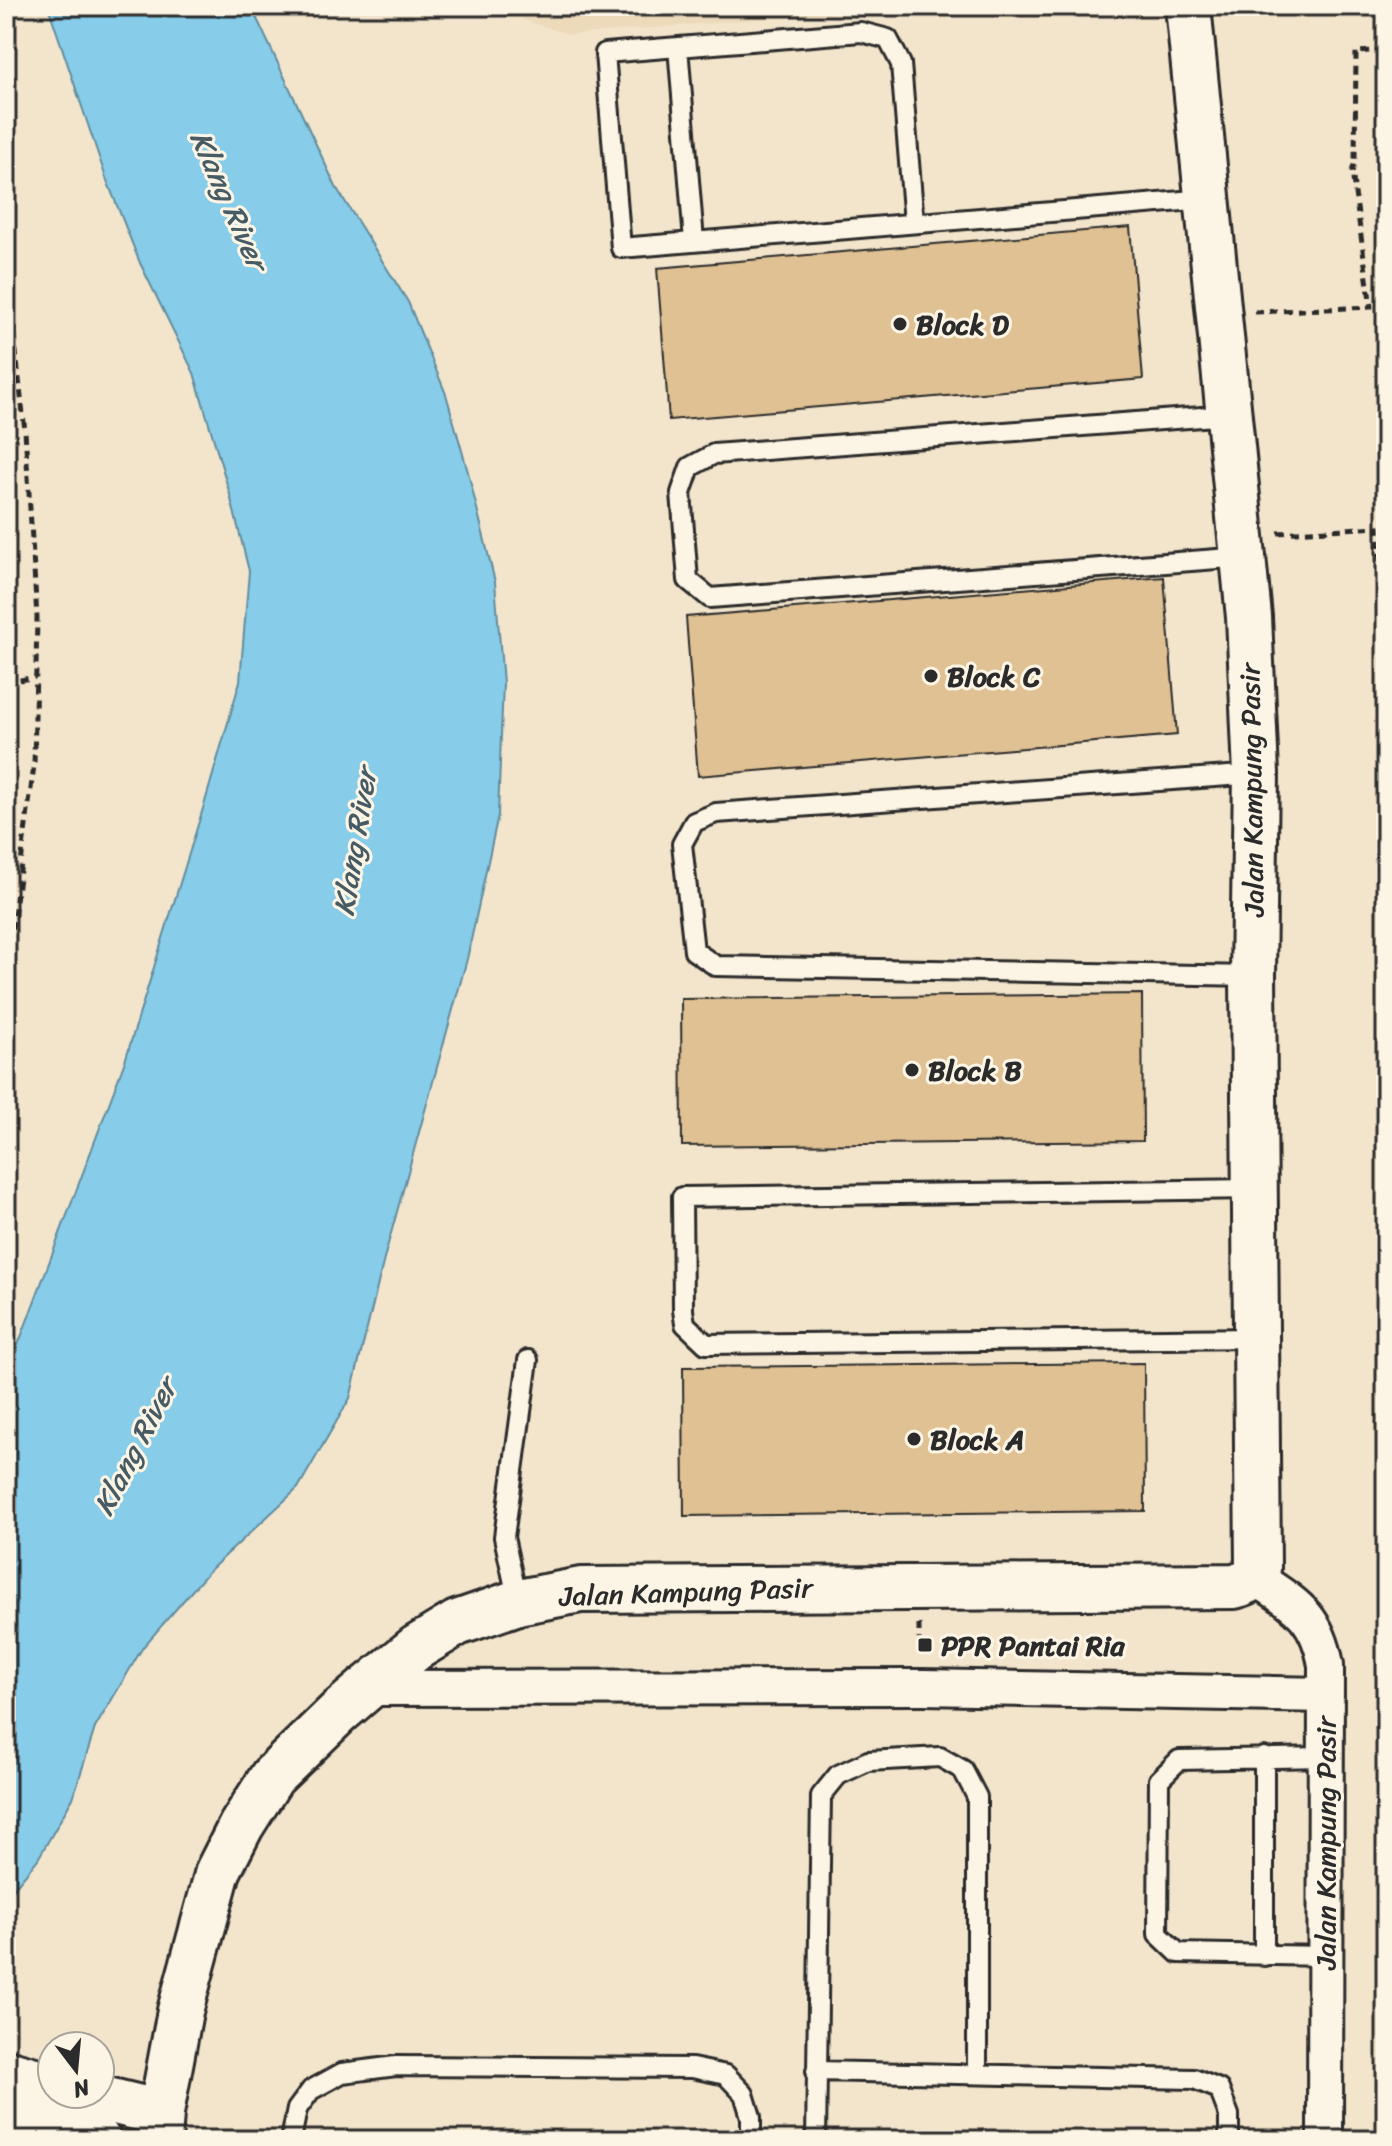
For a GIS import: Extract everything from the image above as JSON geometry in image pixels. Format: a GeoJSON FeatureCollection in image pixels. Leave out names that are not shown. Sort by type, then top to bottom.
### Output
{"type":"FeatureCollection","features":[{"type":"Feature","properties":{"kind":"street","name":"Jalan Kampung Pasir"},"geometry":{"type":"LineString","coordinates":[[160,2126],[180,2011],[218,1871],[241,1826],[272,1777],[329,1721],[416,1648],[457,1623],[518,1602],[581,1590],[1234,1586],[1255,1577],[1260,1559],[1253,976],[1256,774],[1249,617],[1188,6]]}},
{"type":"Feature","properties":{"kind":"street","name":"Jalan Kampung Pasir"},"geometry":{"type":"LineString","coordinates":[[1255,1577],[1299,1608],[1314,1626],[1326,1665],[1325,2140]]}},
{"type":"Feature","properties":{"kind":"street"},"geometry":{"type":"LineString","coordinates":[[367,1688],[923,1687],[1326,1695]]}},
{"type":"Feature","properties":{"kind":"street"},"geometry":{"type":"LineString","coordinates":[[27,2094],[98,2140]]}},
{"type":"Feature","properties":{"kind":"street"},"geometry":{"type":"LineString","coordinates":[[116,2108],[160,2126]]}},
{"type":"Feature","properties":{"kind":"lane"},"geometry":{"type":"LineString","coordinates":[[914,223],[901,64],[888,39],[861,32],[605,53],[621,248],[1206,199]]}},
{"type":"Feature","properties":{"kind":"lane"},"geometry":{"type":"LineString","coordinates":[[678,47],[694,241]]}},
{"type":"Feature","properties":{"kind":"lane"},"geometry":{"type":"LineString","coordinates":[[1228,415],[714,454],[690,467],[681,493],[688,580],[710,598],[1242,546]]}},
{"type":"Feature","properties":{"kind":"lane"},"geometry":{"type":"LineString","coordinates":[[1253,976],[716,966],[694,951],[682,844],[694,822],[716,813],[1256,774]]}},
{"type":"Feature","properties":{"kind":"lane"},"geometry":{"type":"LineString","coordinates":[[1255,1189],[682,1197],[682,1296],[685,1324],[706,1344],[1257,1338]]}},
{"type":"Feature","properties":{"kind":"lane"},"geometry":{"type":"LineString","coordinates":[[518,1602],[504,1537],[528,1360]]}},
{"type":"Feature","properties":{"kind":"lane"},"geometry":{"type":"LineString","coordinates":[[816,2140],[821,1796],[838,1775],[868,1761],[940,1757],[963,1770],[977,1797],[977,2074]]}},
{"type":"Feature","properties":{"kind":"lane"},"geometry":{"type":"LineString","coordinates":[[1264,1757],[1264,1956]]}},
{"type":"Feature","properties":{"kind":"lane"},"geometry":{"type":"LineString","coordinates":[[1325,1757],[1179,1760],[1159,1780],[1158,1934],[1178,1953],[1325,1956]]}},
{"type":"Feature","properties":{"kind":"lane"},"geometry":{"type":"LineString","coordinates":[[291,2140],[297,2109],[311,2090],[342,2073],[396,2066],[692,2068],[726,2075],[744,2094],[751,2117],[751,2140]]}},
{"type":"Feature","properties":{"kind":"lane"},"geometry":{"type":"LineString","coordinates":[[816,2071],[1194,2079],[1219,2089],[1229,2115],[1229,2140]]}},
{"type":"Feature","properties":{"kind":"path"},"geometry":{"type":"LineString","coordinates":[[1218,315],[1371,307],[1352,172],[1355,161],[1356,52],[1386,50]]}},
{"type":"Feature","properties":{"kind":"path"},"geometry":{"type":"LineString","coordinates":[[6,266],[26,446],[37,617],[34,766],[6,975]]}},
{"type":"Feature","properties":{"kind":"path"},"geometry":{"type":"LineString","coordinates":[[1242,546],[1378,527],[1385,645]]}},
{"type":"Feature","properties":{"kind":"path"},"geometry":{"type":"LineString","coordinates":[[6,683],[35,677]]}},
{"type":"Feature","properties":{"kind":"shaded area"},"geometry":{"type":"Polygon","coordinates":[[[522,6],[845,6],[845,12],[570,35],[523,20],[522,6]]]}},
{"type":"Feature","properties":{"kind":"water","name":"Klang River"},"geometry":{"type":"Polygon","coordinates":[[[48,6],[251,6],[336,187],[408,302],[446,394],[495,582],[503,683],[498,815],[467,959],[385,1255],[350,1398],[298,1488],[209,1571],[143,1647],[95,1728],[73,1798],[38,1859],[6,1898],[6,1377],[125,1061],[205,802],[240,681],[249,571],[194,373],[140,263],[106,178],[48,6]]]}},
{"type":"Feature","properties":{"kind":"building","name":"Block D"},"geometry":{"type":"Polygon","coordinates":[[[1130,227],[1143,379],[669,420],[657,268],[1130,227]]]}},
{"type":"Feature","properties":{"kind":"building","name":"Block C"},"geometry":{"type":"Polygon","coordinates":[[[1164,577],[1177,735],[698,776],[686,617],[1164,577]]]}},
{"type":"Feature","properties":{"kind":"building","name":"Block B"},"geometry":{"type":"Polygon","coordinates":[[[1142,994],[1143,1141],[682,1146],[681,999],[1142,994]]]}},
{"type":"Feature","properties":{"kind":"building","name":"Block A"},"geometry":{"type":"Polygon","coordinates":[[[1144,1363],[1145,1511],[684,1516],[683,1367],[1144,1363]]]}},
{"type":"Feature","properties":{"kind":"place","name":"Block D"},"geometry":{"type":"Point","coordinates":[900,324]}},
{"type":"Feature","properties":{"kind":"place","name":"Block C"},"geometry":{"type":"Point","coordinates":[931,676]}},
{"type":"Feature","properties":{"kind":"place","name":"Block B"},"geometry":{"type":"Point","coordinates":[912,1070]}},
{"type":"Feature","properties":{"kind":"place","name":"Block A"},"geometry":{"type":"Point","coordinates":[914,1439]}},
{"type":"Feature","properties":{"kind":"place","name":"PPR Pantai Ria"},"geometry":{"type":"Point","coordinates":[925,1645]}}]}
